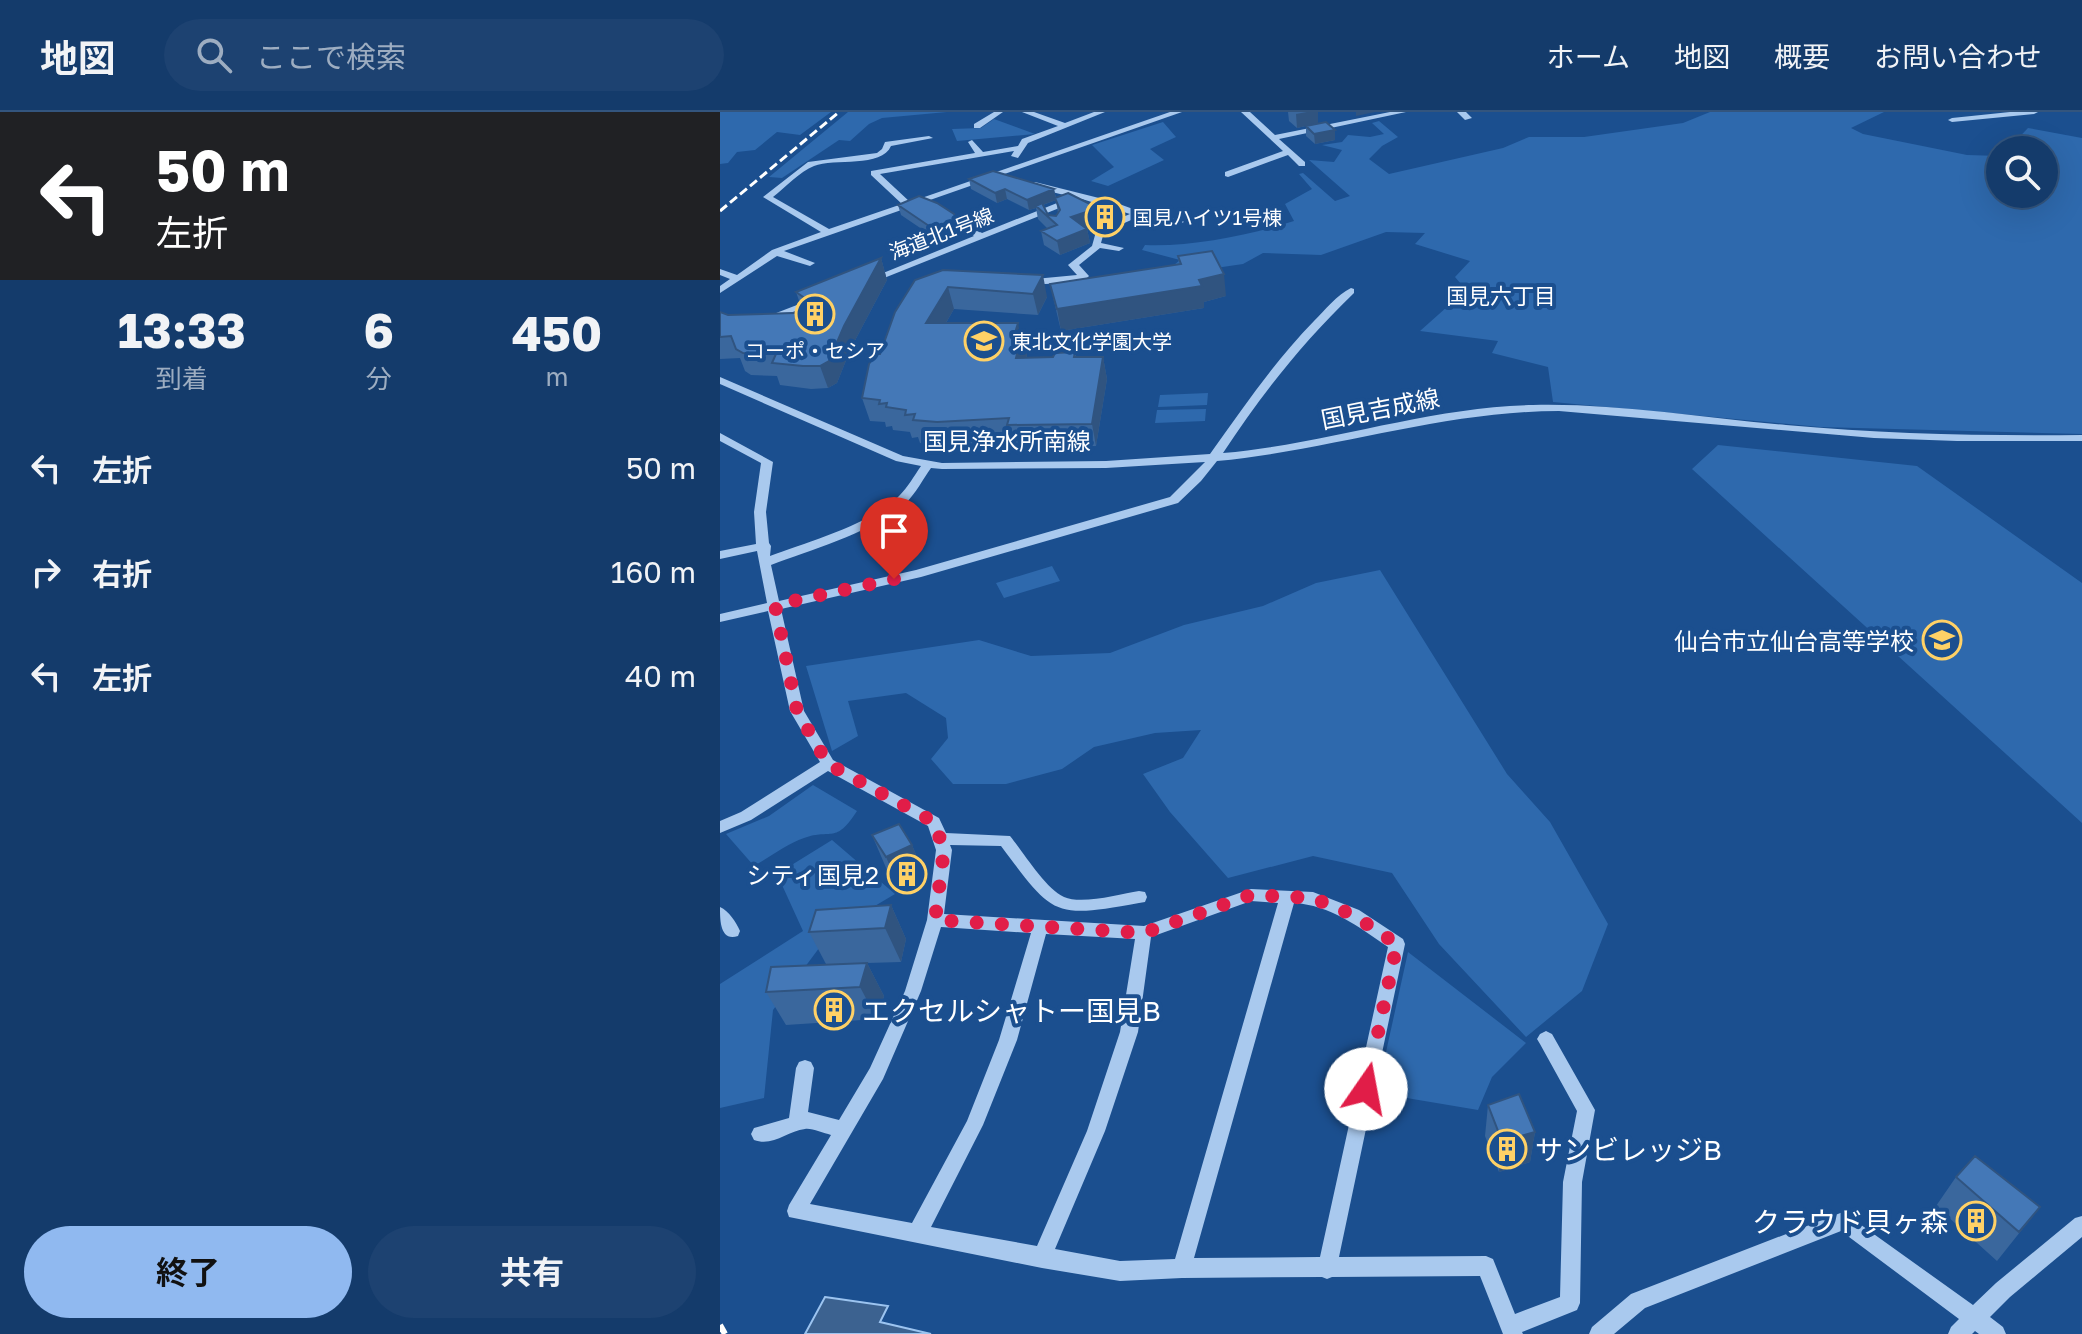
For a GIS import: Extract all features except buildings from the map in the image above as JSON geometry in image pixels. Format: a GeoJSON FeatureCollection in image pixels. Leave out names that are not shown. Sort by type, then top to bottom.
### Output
{"type":"FeatureCollection","features":[{"type":"Feature","properties":{"kind":"street"},"geometry":{"type":"LineString","coordinates":[[977,126],[999,112]]}},
{"type":"Feature","properties":{"kind":"street"},"geometry":{"type":"LineString","coordinates":[[1026,112],[1063,125]]}},
{"type":"Feature","properties":{"kind":"street"},"geometry":{"type":"LineString","coordinates":[[1008,169],[1025,141],[1101,112]]}},
{"type":"Feature","properties":{"kind":"street"},"geometry":{"type":"LineString","coordinates":[[720,290],[775,252],[1157,115],[1178,112]]}},
{"type":"Feature","properties":{"kind":"street"},"geometry":{"type":"LineString","coordinates":[[1245,112],[1302,164]]}},
{"type":"Feature","properties":{"kind":"street"},"geometry":{"type":"LineString","coordinates":[[1272,138],[1402,112]]}},
{"type":"Feature","properties":{"kind":"street"},"geometry":{"type":"LineString","coordinates":[[1952,120],[2034,112]]}},
{"type":"Feature","properties":{"kind":"street"},"geometry":{"type":"LineString","coordinates":[[827,232],[767,197],[811,164],[879,155],[888,144],[929,138]]}},
{"type":"Feature","properties":{"kind":"street"},"geometry":{"type":"LineString","coordinates":[[972,142],[981,155]]}},
{"type":"Feature","properties":{"kind":"street"},"geometry":{"type":"LineString","coordinates":[[906,203],[874,173],[1019,148]]}},
{"type":"Feature","properties":{"kind":"street"},"geometry":{"type":"LineString","coordinates":[[1228,174],[1287,153]]}},
{"type":"Feature","properties":{"kind":"street"},"geometry":{"type":"LineString","coordinates":[[992,175],[1082,196],[1154,220],[1180,222]]}},
{"type":"Feature","properties":{"kind":"street","name":"海道北1号線"},"geometry":{"type":"LineString","coordinates":[[860,283],[1051,214],[1082,196]]}},
{"type":"Feature","properties":{"kind":"street"},"geometry":{"type":"LineString","coordinates":[[1119,248],[1099,245],[1095,240],[1104,227],[1138,214]]}},
{"type":"Feature","properties":{"kind":"street"},"geometry":{"type":"LineString","coordinates":[[963,225],[989,251]]}},
{"type":"Feature","properties":{"kind":"street"},"geometry":{"type":"LineString","coordinates":[[1023,283],[1084,276],[1073,265],[1099,245]]}},
{"type":"Feature","properties":{"kind":"street"},"geometry":{"type":"LineString","coordinates":[[775,252],[810,263]]}},
{"type":"Feature","properties":{"kind":"street"},"geometry":{"type":"LineString","coordinates":[[720,272],[737,278]]}},
{"type":"Feature","properties":{"kind":"street"},"geometry":{"type":"LineString","coordinates":[[720,618],[917,574],[1174,500],[1193,485],[1215,458],[1252,400],[1351,291]]}},
{"type":"Feature","properties":{"kind":"street"},"geometry":{"type":"LineString","coordinates":[[749,319],[764,320],[833,294]]}},
{"type":"Feature","properties":{"kind":"street","name":"国見浄水所南線"},"geometry":{"type":"LineString","coordinates":[[720,380],[900,459],[927,465],[1215,458]]}},
{"type":"Feature","properties":{"kind":"street","name":"国見吉成線"},"geometry":{"type":"LineString","coordinates":[[1215,458],[1333,441],[1403,424],[1476,412],[1531,408],[1637,413],[1820,431],[2082,438]]}},
{"type":"Feature","properties":{"kind":"street"},"geometry":{"type":"LineString","coordinates":[[720,436],[767,462],[760,512],[764,554],[797,711],[828,764],[934,822],[944,850],[935,920],[913,991],[877,1073],[796,1211],[1120,1271],[1486,1266],[1512,1330],[1570,1303],[1569,1197],[1575,1147],[1586,1110],[1546,1039]]}},
{"type":"Feature","properties":{"kind":"street"},"geometry":{"type":"LineString","coordinates":[[720,555],[764,554],[835,535],[901,501],[927,465]]}},
{"type":"Feature","properties":{"kind":"street"},"geometry":{"type":"LineString","coordinates":[[720,827],[746,816],[828,764]]}},
{"type":"Feature","properties":{"kind":"street"},"geometry":{"type":"LineString","coordinates":[[939,839],[1005,840],[1048,893],[1061,904],[1091,905],[1139,897]]}},
{"type":"Feature","properties":{"kind":"street"},"geometry":{"type":"LineString","coordinates":[[935,920],[1144,933],[1251,895],[1313,898],[1353,915],[1397,944],[1327,1269]]}},
{"type":"Feature","properties":{"kind":"street"},"geometry":{"type":"LineString","coordinates":[[1182,1268],[1288,897]]}},
{"type":"Feature","properties":{"kind":"street"},"geometry":{"type":"LineString","coordinates":[[917,1233],[974,1125],[1008,1040],[1040,928]]}},
{"type":"Feature","properties":{"kind":"street"},"geometry":{"type":"LineString","coordinates":[[1042,1258],[1096,1131],[1129,1032],[1144,933]]}},
{"type":"Feature","properties":{"kind":"street"},"geometry":{"type":"LineString","coordinates":[[797,1123],[805,1068]]}},
{"type":"Feature","properties":{"kind":"street"},"geometry":{"type":"LineString","coordinates":[[760,1134],[805,1120],[844,1130]]}},
{"type":"Feature","properties":{"kind":"street"},"geometry":{"type":"LineString","coordinates":[[1599,1334],[1638,1301],[1843,1221],[1996,1334]]}},
{"type":"Feature","properties":{"kind":"street"},"geometry":{"type":"LineString","coordinates":[[1958,1334],[2082,1225]]}},
{"type":"Feature","properties":{"kind":"shaded area"},"geometry":{"type":"Polygon","coordinates":[[[720,112],[831,112],[800,135],[777,132],[755,150],[737,152],[728,163],[720,164],[720,112]]]}},
{"type":"Feature","properties":{"kind":"shaded area"},"geometry":{"type":"Polygon","coordinates":[[[848,112],[947,112],[882,118],[869,124],[850,141],[839,140],[782,178],[769,177],[848,112]]]}},
{"type":"Feature","properties":{"kind":"shaded area"},"geometry":{"type":"Polygon","coordinates":[[[1710,112],[1884,112],[1851,128],[1863,134],[1967,155],[1986,156],[1986,208],[2058,208],[2058,136],[2020,136],[2028,128],[2082,138],[2082,434],[1820,427],[1553,402],[1548,367],[1492,353],[1498,341],[1420,331],[1466,290],[1455,277],[1470,261],[1415,244],[1425,233],[1386,232],[1321,255],[1263,253],[1243,264],[1161,276],[1180,260],[1142,250],[1145,245],[1220,239],[1294,221],[1285,204],[1312,189],[1299,174],[1303,173],[1335,201],[1350,196],[1309,160],[1334,162],[1342,150],[1322,145],[1342,142],[1348,135],[1370,137],[1384,134],[1372,123],[1379,121],[1398,137],[1382,146],[1369,159],[1389,174],[1503,148],[1529,137],[1584,137],[1683,123],[1710,112]]]}},
{"type":"Feature","properties":{"kind":"shaded area"},"geometry":{"type":"Polygon","coordinates":[[[994,119],[1035,134],[957,141],[952,129],[981,128],[994,119]]]}},
{"type":"Feature","properties":{"kind":"shaded area"},"geometry":{"type":"Polygon","coordinates":[[[1163,122],[1176,137],[1150,149],[1164,160],[1108,186],[1091,181],[1114,167],[1092,145],[1163,122]]]}},
{"type":"Feature","properties":{"kind":"shaded area"},"geometry":{"type":"Polygon","coordinates":[[[1208,393],[1207,405],[1158,407],[1160,395],[1208,393]]]}},
{"type":"Feature","properties":{"kind":"shaded area"},"geometry":{"type":"Polygon","coordinates":[[[1206,409],[1205,421],[1155,423],[1157,410],[1206,409]]]}},
{"type":"Feature","properties":{"kind":"shaded area","name":"仙台市立仙台高等学校"},"geometry":{"type":"Polygon","coordinates":[[[1718,445],[1917,466],[2082,583],[2082,823],[1692,469],[1718,445]]]}},
{"type":"Feature","properties":{"kind":"shaded area"},"geometry":{"type":"Polygon","coordinates":[[[1052,566],[1060,581],[1004,598],[996,583],[1052,566]]]}},
{"type":"Feature","properties":{"kind":"shaded area"},"geometry":{"type":"Polygon","coordinates":[[[1380,570],[1507,774],[1550,822],[1608,924],[1582,991],[1526,1037],[1439,944],[1392,873],[1313,856],[1228,878],[1170,812],[1143,774],[1183,758],[1201,730],[1155,733],[1094,747],[1062,769],[1006,784],[953,784],[931,759],[948,738],[946,718],[906,693],[848,701],[858,736],[832,751],[806,666],[979,640],[1031,656],[1110,653],[1184,625],[1263,606],[1316,583],[1380,570]]]}},
{"type":"Feature","properties":{"kind":"shaded area"},"geometry":{"type":"Polygon","coordinates":[[[813,785],[857,811],[850,822],[833,834],[813,835],[798,841],[754,866],[726,834],[769,816],[813,785]]]}},
{"type":"Feature","properties":{"kind":"shaded area"},"geometry":{"type":"Polygon","coordinates":[[[832,840],[895,894],[831,932],[773,1010],[764,1098],[720,1108],[720,984],[803,931],[777,874],[832,840]]]}},
{"type":"Feature","properties":{"kind":"shaded area"},"geometry":{"type":"Polygon","coordinates":[[[1408,952],[1526,1043],[1492,1077],[1478,1110],[1377,1093],[1408,952]]]}},
{"type":"Feature","properties":{"kind":"shaded area"},"geometry":{"type":"Polygon","coordinates":[[[825,1297],[888,1306],[880,1322],[931,1334],[805,1334],[825,1297]]]}},
{"type":"Feature","properties":{"kind":"railway"},"geometry":{"type":"LineString","coordinates":[[720,211],[839,112]]}},
{"type":"Feature","properties":{"kind":"railway"},"geometry":{"type":"LineString","coordinates":[[720,1325],[725,1334]]}},
{"type":"Feature","properties":{"kind":"place","name":"国見ハイツ1号棟"},"geometry":{"type":"Point","coordinates":[1105,217]}},
{"type":"Feature","properties":{"kind":"place","name":"コーポ・セシア"},"geometry":{"type":"Point","coordinates":[815,314]}},
{"type":"Feature","properties":{"kind":"place","name":"東北文化学園大学"},"geometry":{"type":"Point","coordinates":[984,341]}},
{"type":"Feature","properties":{"kind":"place","name":"仙台市立仙台高等学校"},"geometry":{"type":"Point","coordinates":[1942,640]}},
{"type":"Feature","properties":{"kind":"place","name":"シティ国見2"},"geometry":{"type":"Point","coordinates":[907,874]}},
{"type":"Feature","properties":{"kind":"place","name":"エクセルシャトー国見B"},"geometry":{"type":"Point","coordinates":[834,1010]}},
{"type":"Feature","properties":{"kind":"place","name":"サンビレッジB"},"geometry":{"type":"Point","coordinates":[1507,1149]}},
{"type":"Feature","properties":{"kind":"place","name":"クラウド貝ヶ森"},"geometry":{"type":"Point","coordinates":[1976,1221]}},
{"type":"Feature","properties":{"kind":"district","name":"国見六丁目"},"geometry":{"type":"Point","coordinates":[1501,295]}},
{"type":"Feature","properties":{"kind":"route"},"geometry":{"type":"LineString","coordinates":[[894,579],[775,605],[797,711],[828,764],[934,822],[944,850],[935,920],[1144,933],[1251,895],[1313,898],[1353,915],[1397,944],[1366,1089]]}}]}
